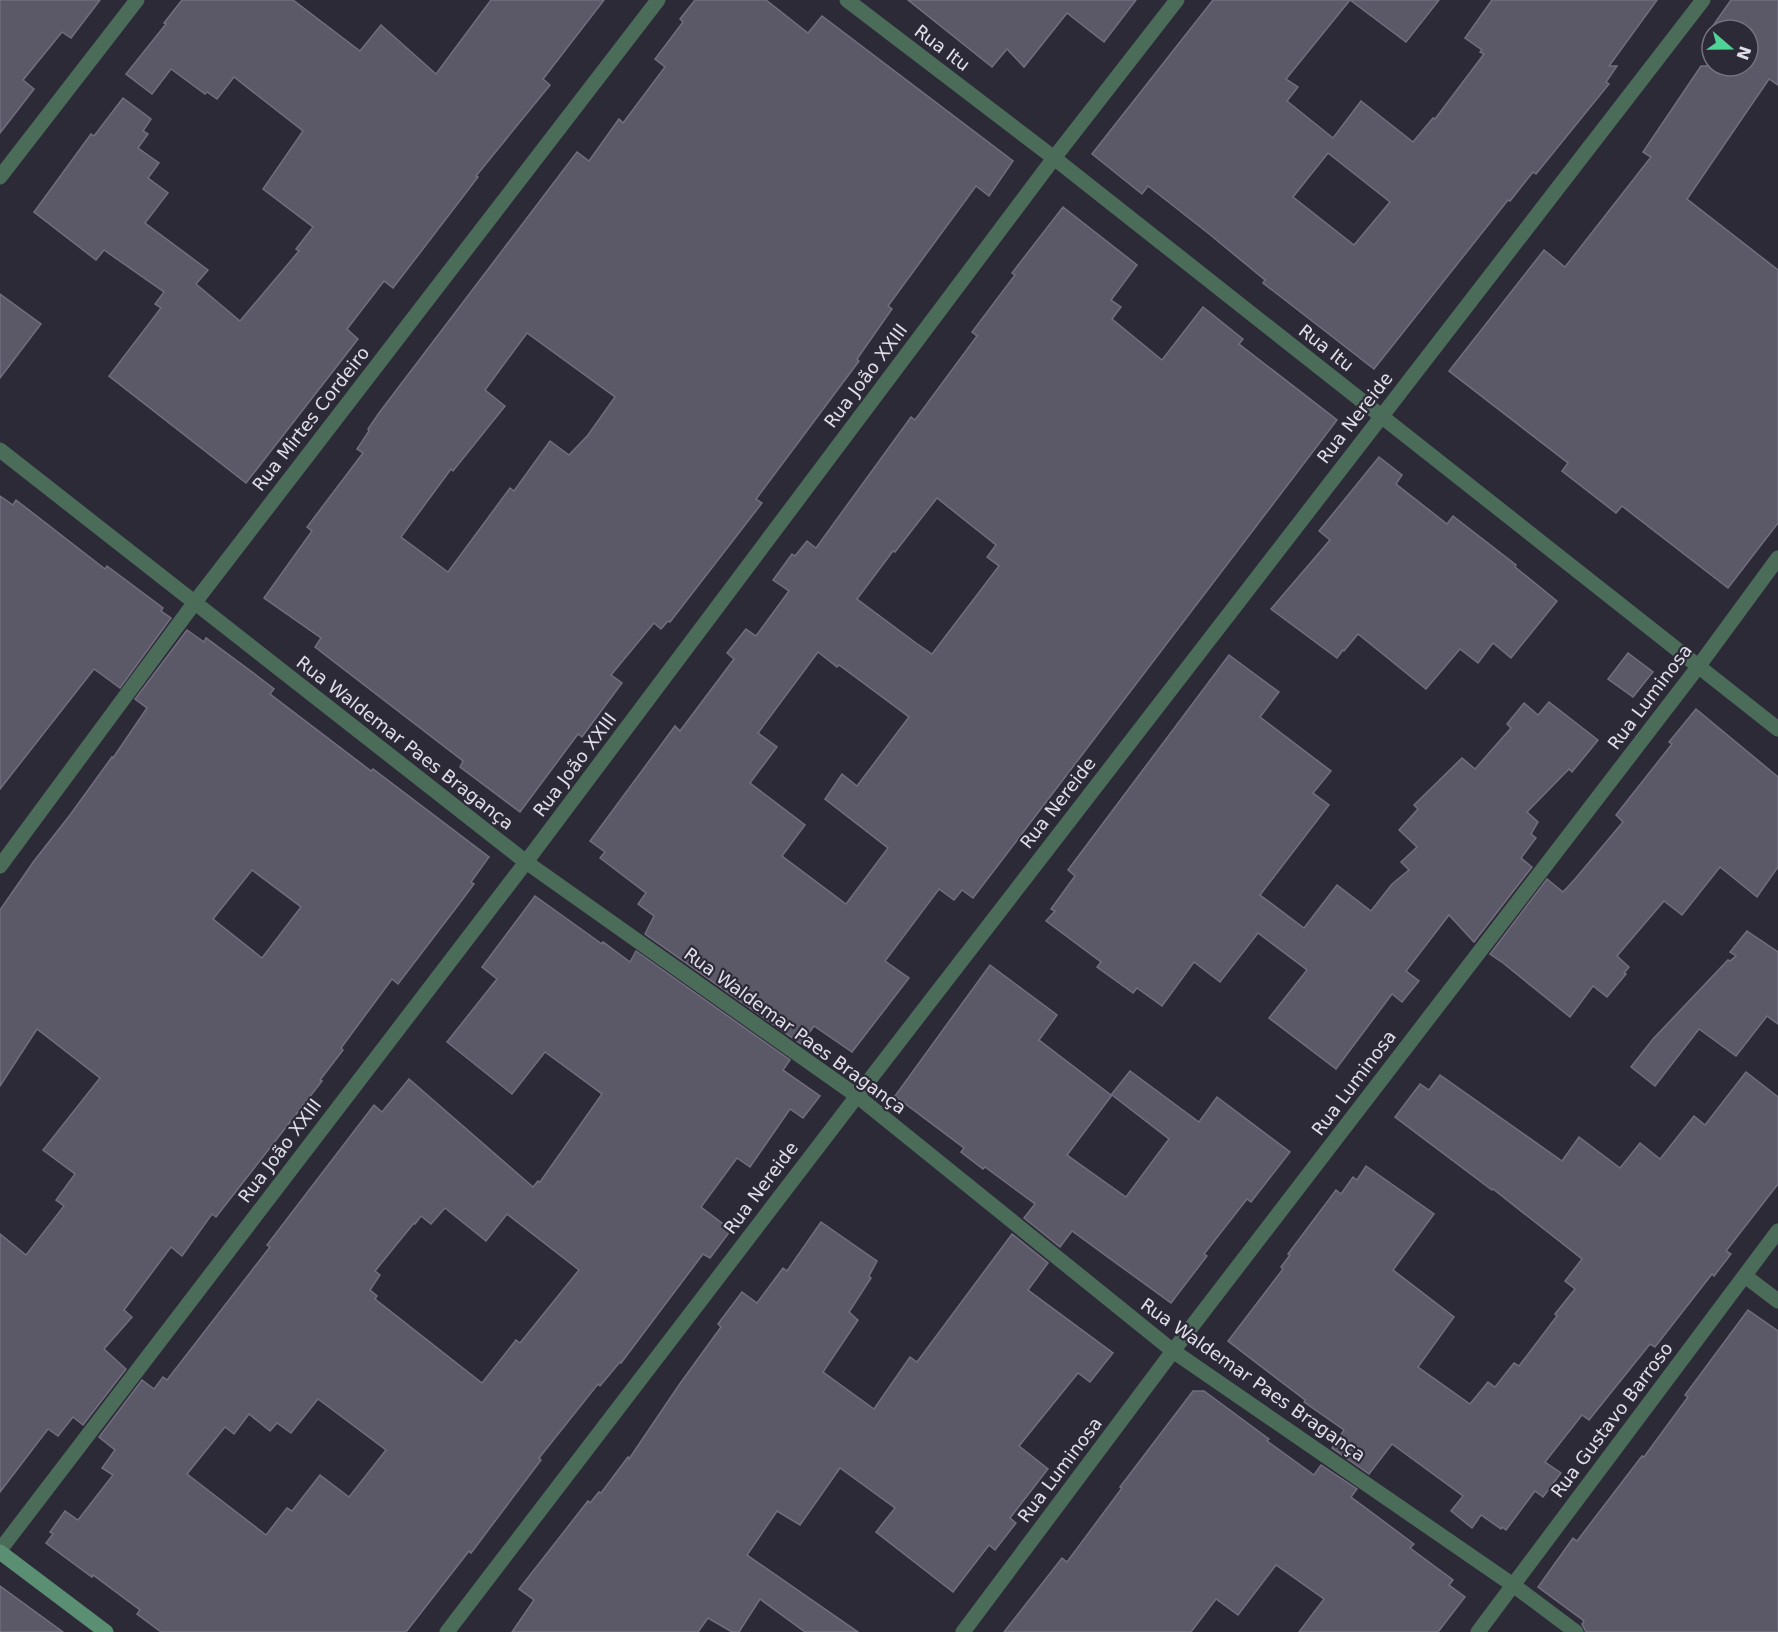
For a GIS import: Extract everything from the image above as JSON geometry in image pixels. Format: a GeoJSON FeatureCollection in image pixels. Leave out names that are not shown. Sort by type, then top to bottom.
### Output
{"type":"FeatureCollection","features":[{"type":"Feature","properties":{"kind":"street"},"geometry":{"type":"LineString","coordinates":[[0,177],[137,0]]}},
{"type":"Feature","properties":{"kind":"street","name":"Rua Mirtes Cordeiro"},"geometry":{"type":"LineString","coordinates":[[0,866],[195,602],[658,0]]}},
{"type":"Feature","properties":{"kind":"street","name":"Rua Itu"},"geometry":{"type":"LineString","coordinates":[[847,0],[1054,158],[1778,729]]}},
{"type":"Feature","properties":{"kind":"street","name":"Rua João XXIII"},"geometry":{"type":"LineString","coordinates":[[0,1551],[526,862],[1054,158],[1177,0]]}},
{"type":"Feature","properties":{"kind":"street","name":"Rua Nereide"},"geometry":{"type":"LineString","coordinates":[[447,1632],[856,1096],[1703,0]]}},
{"type":"Feature","properties":{"kind":"street","name":"Rua Waldemar Paes Bragança"},"geometry":{"type":"LineString","coordinates":[[0,450],[526,862],[856,1096],[1173,1351],[1513,1585],[1576,1632]]}},
{"type":"Feature","properties":{"kind":"street","name":"Rua Luminosa"},"geometry":{"type":"LineString","coordinates":[[963,1632],[1173,1351],[1698,667],[1778,558]]}},
{"type":"Feature","properties":{"kind":"street","name":"Rua Gustavo Barroso"},"geometry":{"type":"LineString","coordinates":[[1478,1632],[1778,1231]]}},
{"type":"Feature","properties":{"kind":"street"},"geometry":{"type":"LineString","coordinates":[[1745,1276],[1778,1301]]}},
{"type":"Feature","properties":{"kind":"street"},"geometry":{"type":"LineString","coordinates":[[0,1551],[106,1632]]}},
{"type":"Feature","properties":{"kind":"building"},"geometry":{"type":"Polygon","coordinates":[[[0,0],[100,0],[71,38],[62,32],[23,80],[34,89],[0,133],[0,0]]]}},
{"type":"Feature","properties":{"kind":"building"},"geometry":{"type":"Polygon","coordinates":[[[182,0],[293,0],[360,51],[381,25],[436,74],[491,0],[604,0],[543,79],[550,85],[476,176],[478,177],[393,288],[384,281],[347,329],[358,339],[246,483],[109,376],[161,308],[155,304],[164,292],[104,250],[96,260],[34,212],[91,134],[94,136],[123,98],[151,119],[143,131],[148,134],[138,148],[159,163],[148,178],[168,193],[145,223],[208,270],[196,284],[240,321],[299,251],[296,249],[313,227],[263,189],[303,131],[234,77],[217,99],[207,92],[205,94],[171,69],[152,94],[126,74],[182,0]]]}},
{"type":"Feature","properties":{"kind":"building"},"geometry":{"type":"Polygon","coordinates":[[[695,0],[766,0],[808,33],[822,16],[1013,161],[989,196],[976,186],[888,306],[892,309],[857,359],[859,361],[756,499],[762,503],[670,622],[668,621],[661,629],[654,623],[611,675],[622,683],[582,737],[578,734],[520,812],[460,767],[463,761],[315,647],[321,638],[264,598],[312,531],[307,527],[363,453],[357,449],[379,413],[577,152],[589,161],[619,119],[623,123],[665,67],[655,59],[683,22],[680,19],[695,0]],[[527,333],[485,390],[505,406],[453,471],[451,469],[401,537],[448,572],[510,488],[514,491],[550,441],[569,455],[588,435],[615,397],[527,333]]]}},
{"type":"Feature","properties":{"kind":"building"},"geometry":{"type":"Polygon","coordinates":[[[908,0],[1136,0],[1104,42],[1067,13],[1024,67],[1007,49],[992,67],[908,0]]]}},
{"type":"Feature","properties":{"kind":"building"},"geometry":{"type":"Polygon","coordinates":[[[1213,0],[1350,0],[1286,79],[1298,87],[1287,101],[1333,138],[1361,101],[1413,142],[1433,118],[1435,119],[1484,54],[1465,38],[1492,0],[1657,0],[1609,66],[1617,66],[1606,82],[1609,84],[1536,174],[1533,172],[1510,201],[1508,200],[1374,369],[1263,283],[1265,280],[1148,186],[1142,194],[1092,154],[1213,0]],[[1328,153],[1293,197],[1354,245],[1390,202],[1328,153]]]}},
{"type":"Feature","properties":{"kind":"building"},"geometry":{"type":"Polygon","coordinates":[[[1350,0],[1439,0],[1406,42],[1350,0]]]}},
{"type":"Feature","properties":{"kind":"building"},"geometry":{"type":"Polygon","coordinates":[[[1731,0],[1778,0],[1778,85],[1769,79],[1687,199],[1778,270],[1778,523],[1728,588],[1622,506],[1616,513],[1562,471],[1568,463],[1449,371],[1544,250],[1565,267],[1651,157],[1643,152],[1700,67],[1700,78],[1760,78],[1760,18],[1718,18],[1731,0]]]}},
{"type":"Feature","properties":{"kind":"building"},"geometry":{"type":"Polygon","coordinates":[[[1063,207],[1137,265],[1111,300],[1121,307],[1112,319],[1162,360],[1203,307],[1243,339],[1239,344],[1337,420],[973,898],[962,890],[954,900],[939,889],[885,961],[909,978],[852,1052],[814,1026],[801,1044],[645,934],[654,916],[638,904],[646,893],[600,858],[605,852],[590,841],[675,726],[680,731],[734,659],[727,653],[746,629],[756,636],[789,591],[773,580],[792,554],[795,556],[807,541],[816,548],[911,417],[915,420],[977,336],[972,332],[1015,275],[1012,273],[1063,207]],[[937,498],[857,599],[932,654],[999,566],[987,557],[996,545],[937,498]],[[818,652],[758,733],[777,747],[750,783],[805,825],[782,856],[846,904],[888,848],[825,799],[842,774],[857,786],[909,717],[818,652]]]}},
{"type":"Feature","properties":{"kind":"building"},"geometry":{"type":"Polygon","coordinates":[[[0,294],[41,324],[0,378],[0,294]]]}},
{"type":"Feature","properties":{"kind":"building"},"geometry":{"type":"Polygon","coordinates":[[[1379,457],[1402,475],[1396,484],[1447,524],[1453,516],[1516,565],[1515,567],[1557,601],[1511,658],[1493,643],[1478,663],[1460,649],[1426,689],[1358,634],[1337,658],[1271,609],[1330,540],[1319,531],[1379,457]]]}},
{"type":"Feature","properties":{"kind":"building"},"geometry":{"type":"Polygon","coordinates":[[[0,496],[13,505],[16,500],[105,569],[107,566],[163,608],[161,611],[171,618],[120,688],[94,669],[0,789],[0,496]]]}},
{"type":"Feature","properties":{"kind":"building"},"geometry":{"type":"Polygon","coordinates":[[[187,630],[204,642],[206,638],[274,689],[270,694],[489,857],[471,882],[474,884],[459,904],[398,984],[392,979],[341,1048],[343,1050],[320,1080],[322,1081],[216,1217],[212,1214],[182,1256],[171,1247],[124,1310],[132,1317],[104,1349],[126,1369],[83,1425],[73,1417],[58,1436],[48,1429],[0,1492],[0,1234],[26,1255],[64,1206],[56,1200],[75,1174],[43,1150],[100,1078],[37,1029],[0,1086],[0,910],[34,861],[113,758],[147,708],[135,699],[187,630]],[[252,870],[213,919],[262,958],[301,907],[252,870]]]}},
{"type":"Feature","properties":{"kind":"building"},"geometry":{"type":"Polygon","coordinates":[[[1628,653],[1653,672],[1633,697],[1608,679],[1628,653]]]}},
{"type":"Feature","properties":{"kind":"building"},"geometry":{"type":"Polygon","coordinates":[[[1229,655],[1279,692],[1260,717],[1331,771],[1313,793],[1329,805],[1260,895],[1304,928],[1337,885],[1371,911],[1392,884],[1409,870],[1401,862],[1417,847],[1399,830],[1418,809],[1414,805],[1462,758],[1475,769],[1511,728],[1507,724],[1524,703],[1538,715],[1549,702],[1598,740],[1572,772],[1569,769],[1527,812],[1538,822],[1531,834],[1536,838],[1521,858],[1532,867],[1474,942],[1449,915],[1406,971],[1419,981],[1402,1002],[1392,994],[1336,1069],[1269,1018],[1307,970],[1258,933],[1220,982],[1194,962],[1162,1006],[1137,988],[1133,993],[1097,967],[1101,962],[1046,921],[1055,911],[1051,909],[1075,876],[1068,870],[1229,655]]]}},
{"type":"Feature","properties":{"kind":"building"},"geometry":{"type":"Polygon","coordinates":[[[1696,709],[1778,777],[1778,867],[1757,897],[1720,867],[1682,915],[1664,901],[1617,956],[1629,967],[1624,973],[1626,974],[1607,997],[1593,986],[1570,1017],[1490,954],[1547,879],[1563,892],[1623,822],[1616,815],[1672,744],[1669,742],[1696,709]]]}},
{"type":"Feature","properties":{"kind":"building"},"geometry":{"type":"Polygon","coordinates":[[[535,896],[630,962],[636,951],[790,1060],[783,1070],[820,1096],[803,1118],[790,1109],[750,1167],[737,1158],[701,1207],[731,1230],[710,1258],[703,1254],[621,1363],[600,1386],[598,1384],[539,1458],[541,1460],[471,1553],[469,1551],[406,1632],[161,1632],[137,1614],[140,1610],[46,1543],[53,1534],[50,1532],[65,1511],[78,1520],[113,1475],[102,1468],[115,1450],[99,1437],[142,1380],[154,1389],[163,1377],[167,1380],[270,1247],[267,1245],[374,1105],[382,1112],[409,1079],[533,1187],[538,1181],[540,1182],[602,1094],[545,1052],[512,1094],[447,1042],[497,979],[482,967],[535,896]],[[445,1208],[431,1224],[421,1216],[414,1223],[375,1271],[380,1275],[370,1290],[377,1296],[375,1299],[482,1383],[516,1340],[520,1343],[579,1270],[507,1214],[486,1241],[445,1208]],[[318,1399],[291,1433],[277,1423],[270,1431],[249,1414],[234,1434],[225,1427],[187,1474],[266,1535],[287,1508],[292,1511],[320,1475],[349,1497],[386,1450],[318,1399]]]}},
{"type":"Feature","properties":{"kind":"building"},"geometry":{"type":"Polygon","coordinates":[[[1747,931],[1778,952],[1778,1024],[1767,1016],[1736,1056],[1699,1029],[1655,1086],[1631,1067],[1653,1039],[1728,960],[1736,956],[1730,952],[1747,931]]]}},
{"type":"Feature","properties":{"kind":"building"},"geometry":{"type":"Polygon","coordinates":[[[990,965],[1057,1015],[1039,1040],[1111,1095],[1130,1071],[1199,1122],[1217,1097],[1290,1152],[1251,1202],[1247,1199],[1204,1254],[1207,1256],[1171,1303],[1072,1231],[1060,1247],[1024,1218],[1035,1204],[985,1167],[983,1169],[961,1152],[964,1148],[895,1096],[990,965]],[[1112,1095],[1067,1155],[1126,1197],[1169,1139],[1112,1095]]]}},
{"type":"Feature","properties":{"kind":"building"},"geometry":{"type":"Polygon","coordinates":[[[1746,1072],[1778,1097],[1778,1184],[1726,1251],[1731,1254],[1714,1276],[1712,1274],[1655,1347],[1650,1344],[1589,1420],[1582,1415],[1545,1462],[1561,1473],[1543,1497],[1535,1491],[1506,1530],[1481,1515],[1472,1528],[1451,1511],[1463,1496],[1392,1444],[1369,1474],[1332,1448],[1344,1430],[1304,1402],[1305,1400],[1228,1341],[1283,1269],[1281,1267],[1290,1255],[1288,1254],[1336,1190],[1341,1194],[1353,1177],[1357,1180],[1366,1166],[1434,1214],[1393,1270],[1454,1317],[1418,1367],[1470,1404],[1488,1382],[1495,1387],[1514,1363],[1519,1366],[1575,1289],[1565,1281],[1582,1259],[1493,1189],[1395,1117],[1420,1084],[1429,1090],[1440,1075],[1562,1161],[1579,1137],[1620,1168],[1640,1143],[1660,1159],[1694,1116],[1705,1125],[1746,1072]]]}},
{"type":"Feature","properties":{"kind":"building"},"geometry":{"type":"Polygon","coordinates":[[[821,1222],[877,1261],[869,1276],[871,1278],[849,1312],[858,1320],[823,1372],[874,1409],[910,1357],[917,1362],[1012,1234],[1048,1263],[1028,1290],[1113,1353],[1090,1382],[1078,1373],[1019,1446],[1048,1469],[1010,1518],[1016,1523],[995,1550],[989,1545],[953,1592],[876,1532],[895,1508],[840,1468],[800,1525],[777,1511],[747,1555],[858,1632],[805,1632],[760,1599],[739,1632],[732,1632],[708,1618],[698,1632],[512,1632],[534,1600],[519,1589],[588,1501],[590,1503],[599,1492],[601,1493],[628,1457],[629,1459],[721,1327],[718,1324],[742,1292],[757,1303],[783,1268],[787,1271],[821,1222]]]}},
{"type":"Feature","properties":{"kind":"building"},"geometry":{"type":"Polygon","coordinates":[[[1748,1310],[1778,1331],[1778,1632],[1586,1632],[1582,1624],[1584,1621],[1538,1587],[1573,1538],[1577,1541],[1642,1456],[1644,1457],[1688,1397],[1685,1395],[1748,1310]]]}},
{"type":"Feature","properties":{"kind":"building"},"geometry":{"type":"Polygon","coordinates":[[[1193,1391],[1204,1391],[1314,1475],[1321,1465],[1357,1489],[1351,1497],[1414,1544],[1410,1548],[1453,1580],[1449,1585],[1465,1597],[1438,1632],[1299,1632],[1324,1599],[1276,1565],[1238,1615],[1216,1599],[1191,1632],[1004,1632],[1062,1558],[1067,1562],[1122,1488],[1120,1487],[1193,1391]]]}},
{"type":"Feature","properties":{"kind":"building"},"geometry":{"type":"Polygon","coordinates":[[[0,1586],[63,1632],[0,1632],[0,1586]]]}}]}
